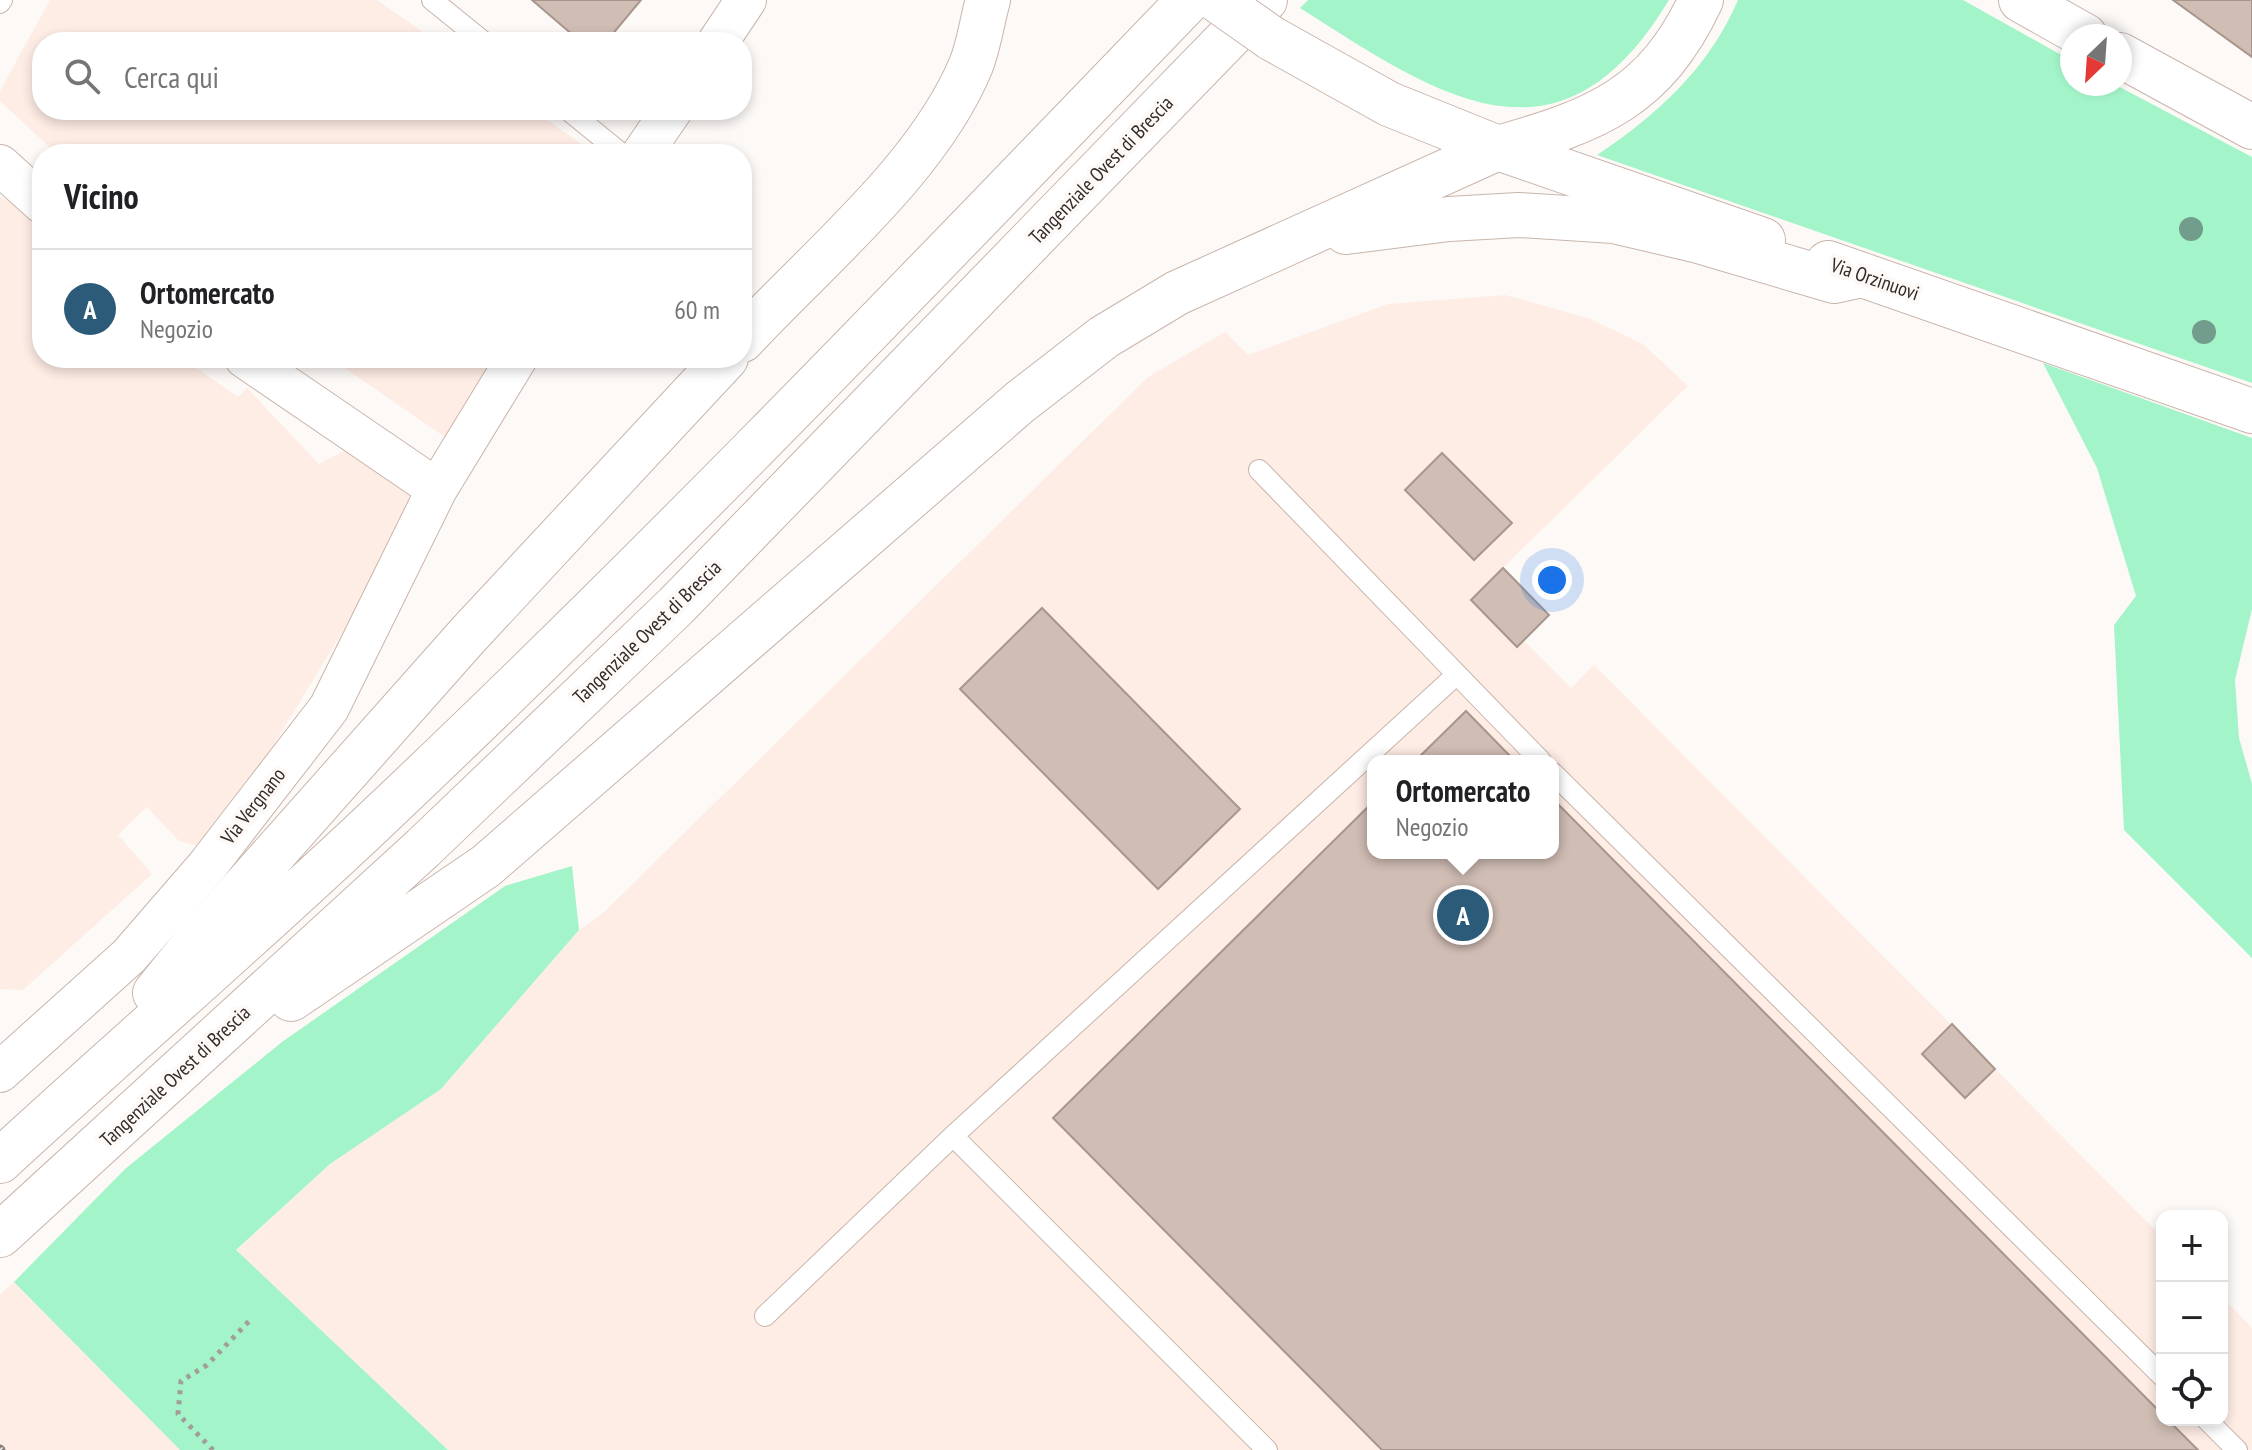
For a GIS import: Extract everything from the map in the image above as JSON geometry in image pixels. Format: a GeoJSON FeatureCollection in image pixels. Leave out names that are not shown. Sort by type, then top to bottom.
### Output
{"type":"FeatureCollection","features":[{"type":"Feature","properties":{"kind":"main road"},"geometry":{"type":"LineString","coordinates":[[752,330],[909,166],[946,113],[971,64],[988,0]]}},
{"type":"Feature","properties":{"kind":"main road"},"geometry":{"type":"LineString","coordinates":[[0,1161],[383,814],[634,570],[1189,0]]}},
{"type":"Feature","properties":{"kind":"main road","name":"Via Orzinuovi"},"geometry":{"type":"LineString","coordinates":[[1217,0],[1268,19],[1389,104],[1498,148],[2252,411]]}},
{"type":"Feature","properties":{"kind":"main road"},"geometry":{"type":"LineString","coordinates":[[174,1079],[486,866],[1020,402],[1104,337],[1177,293],[1270,249],[1498,148],[1575,126],[1620,101],[1655,72],[1686,34],[1701,0]]}},
{"type":"Feature","properties":{"kind":"main road"},"geometry":{"type":"LineString","coordinates":[[2021,0],[2064,24]]}},
{"type":"Feature","properties":{"kind":"main road","name":"Tangenziale Ovest di Brescia"},"geometry":{"type":"LineString","coordinates":[[0,1235],[174,1079],[676,606],[1268,19]]}},
{"type":"Feature","properties":{"kind":"main road"},"geometry":{"type":"LineString","coordinates":[[2132,62],[2252,127]]}},
{"type":"Feature","properties":{"kind":"main road"},"geometry":{"type":"LineString","coordinates":[[1270,249],[1359,229],[1519,215],[1614,221],[1695,240],[1834,281],[1862,275]]}},
{"type":"Feature","properties":{"kind":"main road"},"geometry":{"type":"LineString","coordinates":[[76,1092],[200,937],[469,634],[717,368]]}},
{"type":"Feature","properties":{"kind":"street"},"geometry":{"type":"LineString","coordinates":[[725,32],[746,0]]}},
{"type":"Feature","properties":{"kind":"street"},"geometry":{"type":"LineString","coordinates":[[649,144],[665,120]]}},
{"type":"Feature","properties":{"kind":"street"},"geometry":{"type":"LineString","coordinates":[[0,165],[32,194]]}},
{"type":"Feature","properties":{"kind":"street"},"geometry":{"type":"LineString","coordinates":[[260,368],[437,489]]}},
{"type":"Feature","properties":{"kind":"street","name":"Via Vergnano"},"geometry":{"type":"LineString","coordinates":[[0,1072],[129,956],[207,866],[329,708],[437,489],[511,368]]}},
{"type":"Feature","properties":{"kind":"lane"},"geometry":{"type":"LineString","coordinates":[[432,0],[472,32]]}},
{"type":"Feature","properties":{"kind":"lane"},"geometry":{"type":"LineString","coordinates":[[580,120],[610,144]]}},
{"type":"Feature","properties":{"kind":"lane"},"geometry":{"type":"LineString","coordinates":[[1259,470],[1455,676],[1535,755]]}},
{"type":"Feature","properties":{"kind":"lane"},"geometry":{"type":"LineString","coordinates":[[1369,755],[1455,676]]}},
{"type":"Feature","properties":{"kind":"lane"},"geometry":{"type":"LineString","coordinates":[[765,1316],[953,1136],[1367,757]]}},
{"type":"Feature","properties":{"kind":"lane"},"geometry":{"type":"LineString","coordinates":[[1559,779],[2156,1370]]}},
{"type":"Feature","properties":{"kind":"lane"},"geometry":{"type":"LineString","coordinates":[[953,1136],[1267,1450]]}},
{"type":"Feature","properties":{"kind":"lane"},"geometry":{"type":"LineString","coordinates":[[2213,1426],[2237,1450]]}},
{"type":"Feature","properties":{"kind":"path"},"geometry":{"type":"LineString","coordinates":[[213,1450],[178,1414],[181,1381],[207,1365],[252,1318]]}},
{"type":"Feature","properties":{"kind":"shaded area"},"geometry":{"type":"Polygon","coordinates":[[[50,0],[377,0],[423,32],[32,32],[50,0]]]}},
{"type":"Feature","properties":{"kind":"shaded area"},"geometry":{"type":"Polygon","coordinates":[[[32,33],[32,120],[547,120],[582,144],[46,144],[0,101],[0,91],[32,33]]]}},
{"type":"Feature","properties":{"kind":"shaded area"},"geometry":{"type":"Polygon","coordinates":[[[0,197],[16,203],[32,217],[32,368],[196,368],[238,397],[247,388],[319,464],[350,448],[410,494],[413,505],[412,518],[229,818],[206,840],[195,845],[179,841],[147,807],[118,835],[152,874],[23,990],[0,989],[0,197]]]}},
{"type":"Feature","properties":{"kind":"shaded area"},"geometry":{"type":"Polygon","coordinates":[[[1505,295],[1588,318],[1643,344],[1688,386],[1503,568],[1549,615],[1524,641],[1571,688],[1594,665],[2156,1231],[2156,1426],[2228,1426],[2228,1303],[2252,1328],[2252,1450],[448,1450],[236,1251],[330,1164],[441,1089],[579,930],[603,913],[1148,377],[1225,332],[1248,355],[1388,304],[1505,295]]]}},
{"type":"Feature","properties":{"kind":"shaded area"},"geometry":{"type":"Polygon","coordinates":[[[345,368],[499,368],[455,444],[345,368]]]}},
{"type":"Feature","properties":{"kind":"shaded area"},"geometry":{"type":"Polygon","coordinates":[[[14,1282],[180,1450],[0,1450],[0,1295],[14,1282]]]}},
{"type":"Feature","properties":{"kind":"green space"},"geometry":{"type":"Polygon","coordinates":[[[1308,0],[1669,0],[1627,56],[1584,91],[1540,106],[1495,105],[1448,92],[1400,69],[1300,8],[1308,0]]]}},
{"type":"Feature","properties":{"kind":"green space"},"geometry":{"type":"Polygon","coordinates":[[[1738,0],[1963,0],[2060,54],[2060,96],[2132,96],[2132,94],[2252,157],[2252,383],[1597,155],[1640,123],[1679,88],[1726,25],[1738,0]]]}},
{"type":"Feature","properties":{"kind":"green space"},"geometry":{"type":"Polygon","coordinates":[[[2043,363],[2252,438],[2252,609],[2235,680],[2239,738],[2252,784],[2252,958],[2124,830],[2114,625],[2136,596],[2097,468],[2043,363]]]}},
{"type":"Feature","properties":{"kind":"green space"},"geometry":{"type":"Polygon","coordinates":[[[572,866],[579,930],[441,1089],[330,1164],[236,1250],[448,1450],[180,1450],[14,1282],[125,1169],[282,1042],[505,886],[572,866]]]}},
{"type":"Feature","properties":{"kind":"building"},"geometry":{"type":"Polygon","coordinates":[[[532,0],[641,0],[614,32],[569,32],[532,0]]]}},
{"type":"Feature","properties":{"kind":"building"},"geometry":{"type":"Polygon","coordinates":[[[2173,0],[2252,0],[2252,57],[2173,0]]]}},
{"type":"Feature","properties":{"kind":"building"},"geometry":{"type":"Polygon","coordinates":[[[1442,453],[1512,523],[1474,560],[1405,490],[1442,453]]]}},
{"type":"Feature","properties":{"kind":"building"},"geometry":{"type":"Polygon","coordinates":[[[1503,568],[1549,615],[1517,647],[1471,600],[1503,568]]]}},
{"type":"Feature","properties":{"kind":"building"},"geometry":{"type":"Polygon","coordinates":[[[1042,608],[1240,809],[1158,889],[960,689],[1042,608]]]}},
{"type":"Feature","properties":{"kind":"building"},"geometry":{"type":"Polygon","coordinates":[[[1466,711],[1509,755],[1421,755],[1466,711]]]}},
{"type":"Feature","properties":{"kind":"building"},"geometry":{"type":"Polygon","coordinates":[[[1559,805],[2156,1408],[2156,1426],[2174,1426],[2198,1450],[1382,1450],[1053,1118],[1367,808],[1367,859],[1559,859],[1559,805]]]}},
{"type":"Feature","properties":{"kind":"building"},"geometry":{"type":"Polygon","coordinates":[[[1952,1024],[1995,1069],[1965,1098],[1922,1054],[1952,1024]]]}},
{"type":"Feature","properties":{"kind":"place","name":"Ortomercato"},"geometry":{"type":"Point","coordinates":[1463,915]}}]}
